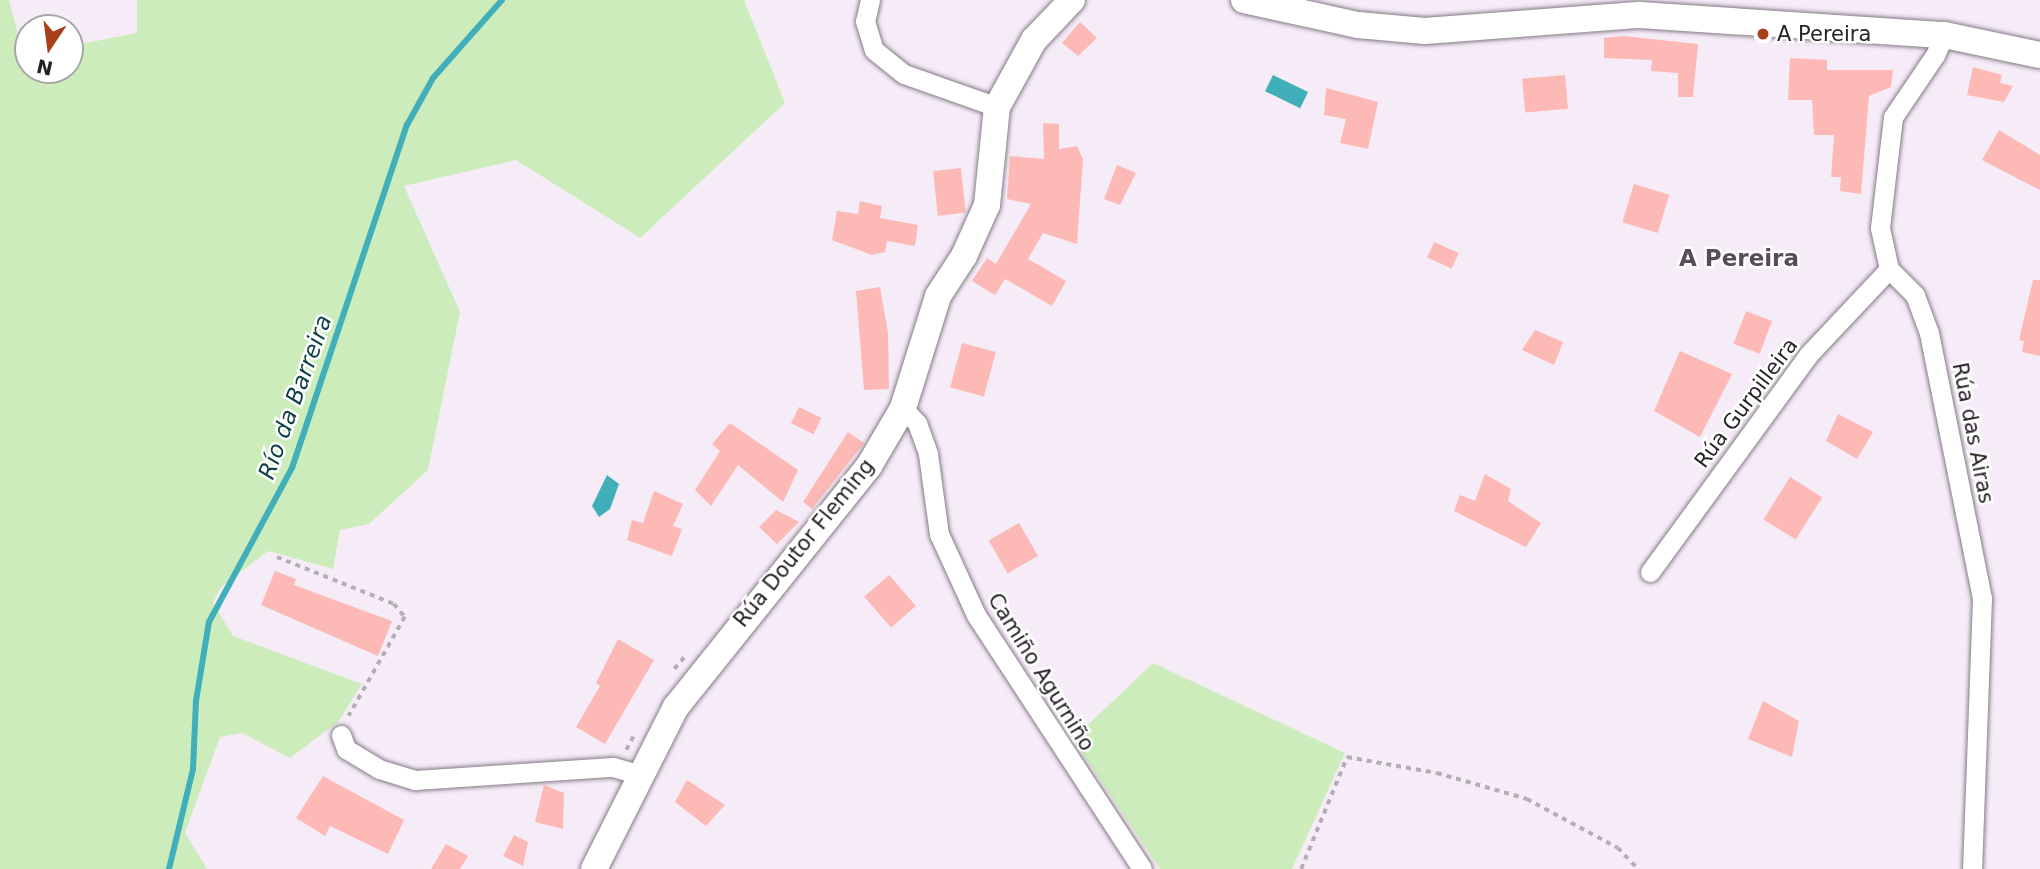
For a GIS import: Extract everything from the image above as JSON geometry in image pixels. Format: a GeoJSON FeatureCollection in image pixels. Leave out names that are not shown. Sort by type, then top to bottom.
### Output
{"type":"FeatureCollection","features":[{"type":"Feature","properties":{"kind":"main road","name":"Rúa Doutor Fleming"},"geometry":{"type":"LineString","coordinates":[[594,869],[676,707],[869,466],[903,408],[938,296],[964,256],[987,205],[997,107],[1034,40],[1072,0]]}},
{"type":"Feature","properties":{"kind":"main road"},"geometry":{"type":"LineString","coordinates":[[1244,0],[1358,25],[1425,31],[1640,15],[1944,35],[2040,55]]}},
{"type":"Feature","properties":{"kind":"street"},"geometry":{"type":"LineString","coordinates":[[870,0],[865,21],[874,50],[904,74],[997,107]]}},
{"type":"Feature","properties":{"kind":"street"},"geometry":{"type":"LineString","coordinates":[[1889,269],[1880,228],[1892,117],[1935,55],[1944,35]]}},
{"type":"Feature","properties":{"kind":"street","name":"Rúa Gurpilleira"},"geometry":{"type":"LineString","coordinates":[[1650,572],[1808,355],[1889,269]]}},
{"type":"Feature","properties":{"kind":"street","name":"Rúa das Airas"},"geometry":{"type":"LineString","coordinates":[[1889,269],[1914,295],[1929,333],[1982,598],[1972,869]]}},
{"type":"Feature","properties":{"kind":"street","name":"Camiño Agurniño"},"geometry":{"type":"LineString","coordinates":[[903,408],[917,423],[928,454],[939,534],[975,615],[1142,869]]}},
{"type":"Feature","properties":{"kind":"street"},"geometry":{"type":"LineString","coordinates":[[341,735],[346,749],[379,769],[415,780],[613,767],[641,775]]}},
{"type":"Feature","properties":{"kind":"path"},"geometry":{"type":"LineString","coordinates":[[277,557],[394,604],[405,617],[341,735]]}},
{"type":"Feature","properties":{"kind":"path"},"geometry":{"type":"LineString","coordinates":[[1301,869],[1347,757],[1437,773],[1527,799],[1618,848],[1638,869]]}},
{"type":"Feature","properties":{"kind":"green space"},"geometry":{"type":"Polygon","coordinates":[[[0,0],[9,0],[14,20],[14,84],[84,84],[84,43],[137,33],[137,0],[744,0],[785,103],[640,238],[516,160],[404,186],[460,312],[428,470],[369,524],[340,530],[333,569],[268,551],[221,587],[213,603],[233,636],[362,684],[338,722],[290,758],[242,733],[220,737],[185,833],[207,869],[0,869],[0,0]]]}},
{"type":"Feature","properties":{"kind":"green space"},"geometry":{"type":"Polygon","coordinates":[[[1153,663],[1345,753],[1292,869],[1160,869],[1073,739],[1153,663]]]}},
{"type":"Feature","properties":{"kind":"water"},"geometry":{"type":"Polygon","coordinates":[[[1273,75],[1308,92],[1300,108],[1265,91],[1273,75]]]}},
{"type":"Feature","properties":{"kind":"water"},"geometry":{"type":"Polygon","coordinates":[[[607,475],[619,484],[610,509],[599,517],[592,506],[607,475]]]}},
{"type":"Feature","properties":{"kind":"building"},"geometry":{"type":"Polygon","coordinates":[[[1080,22],[1097,38],[1078,56],[1062,43],[1080,22]]]}},
{"type":"Feature","properties":{"kind":"building"},"geometry":{"type":"Polygon","coordinates":[[[1623,36],[1698,44],[1693,97],[1678,97],[1678,73],[1651,71],[1652,60],[1604,58],[1604,38],[1623,36]]]}},
{"type":"Feature","properties":{"kind":"building"},"geometry":{"type":"Polygon","coordinates":[[[1790,58],[1827,60],[1827,70],[1893,70],[1891,87],[1869,96],[1861,194],[1840,191],[1841,177],[1831,177],[1834,135],[1814,135],[1812,100],[1788,100],[1790,58]]]}},
{"type":"Feature","properties":{"kind":"building"},"geometry":{"type":"Polygon","coordinates":[[[1973,67],[2002,75],[2000,83],[2013,86],[2004,102],[1967,95],[1973,67]]]}},
{"type":"Feature","properties":{"kind":"building"},"geometry":{"type":"Polygon","coordinates":[[[1565,75],[1568,109],[1525,113],[1522,79],[1565,75]]]}},
{"type":"Feature","properties":{"kind":"building"},"geometry":{"type":"Polygon","coordinates":[[[1326,88],[1378,102],[1368,149],[1340,143],[1346,119],[1324,115],[1326,88]]]}},
{"type":"Feature","properties":{"kind":"building"},"geometry":{"type":"Polygon","coordinates":[[[1043,123],[1059,124],[1059,149],[1077,146],[1083,159],[1077,244],[1043,233],[1028,259],[1066,281],[1052,306],[1005,279],[995,295],[972,281],[987,258],[996,264],[1031,204],[1007,199],[1010,156],[1044,159],[1043,123]]]}},
{"type":"Feature","properties":{"kind":"building"},"geometry":{"type":"Polygon","coordinates":[[[1999,130],[2040,155],[2040,190],[1982,160],[1999,130]]]}},
{"type":"Feature","properties":{"kind":"building"},"geometry":{"type":"Polygon","coordinates":[[[1117,165],[1136,173],[1120,205],[1104,199],[1117,165]]]}},
{"type":"Feature","properties":{"kind":"building"},"geometry":{"type":"Polygon","coordinates":[[[961,168],[966,213],[938,216],[933,171],[961,168]]]}},
{"type":"Feature","properties":{"kind":"building"},"geometry":{"type":"Polygon","coordinates":[[[1634,184],[1669,195],[1658,233],[1622,222],[1634,184]]]}},
{"type":"Feature","properties":{"kind":"building"},"geometry":{"type":"Polygon","coordinates":[[[860,201],[882,206],[880,218],[918,225],[915,246],[887,241],[885,252],[872,255],[832,240],[837,211],[858,214],[860,201]]]}},
{"type":"Feature","properties":{"kind":"building"},"geometry":{"type":"Polygon","coordinates":[[[1434,242],[1459,253],[1452,269],[1427,258],[1434,242]]]}},
{"type":"Feature","properties":{"kind":"building"},"geometry":{"type":"Polygon","coordinates":[[[2033,280],[2040,280],[2040,356],[2022,352],[2024,341],[2019,340],[2033,280]]]}},
{"type":"Feature","properties":{"kind":"building"},"geometry":{"type":"Polygon","coordinates":[[[880,287],[888,333],[889,389],[864,390],[856,291],[880,287]]]}},
{"type":"Feature","properties":{"kind":"building"},"geometry":{"type":"Polygon","coordinates":[[[1746,311],[1772,321],[1760,354],[1733,344],[1746,311]]]}},
{"type":"Feature","properties":{"kind":"building"},"geometry":{"type":"Polygon","coordinates":[[[1535,330],[1563,342],[1554,365],[1522,350],[1535,330]]]}},
{"type":"Feature","properties":{"kind":"building"},"geometry":{"type":"Polygon","coordinates":[[[962,343],[996,352],[984,396],[950,387],[962,343]]]}},
{"type":"Feature","properties":{"kind":"building"},"geometry":{"type":"Polygon","coordinates":[[[1680,351],[1732,374],[1700,437],[1654,411],[1680,351]]]}},
{"type":"Feature","properties":{"kind":"building"},"geometry":{"type":"Polygon","coordinates":[[[799,407],[821,418],[814,434],[791,423],[799,407]]]}},
{"type":"Feature","properties":{"kind":"building"},"geometry":{"type":"Polygon","coordinates":[[[1838,414],[1873,432],[1857,459],[1826,441],[1838,414]]]}},
{"type":"Feature","properties":{"kind":"building"},"geometry":{"type":"Polygon","coordinates":[[[730,423],[798,470],[783,502],[738,465],[711,506],[695,490],[720,451],[712,444],[730,423]]]}},
{"type":"Feature","properties":{"kind":"building"},"geometry":{"type":"Polygon","coordinates":[[[848,432],[864,443],[812,509],[803,502],[848,432]]]}},
{"type":"Feature","properties":{"kind":"building"},"geometry":{"type":"Polygon","coordinates":[[[1485,474],[1511,489],[1508,501],[1541,523],[1526,547],[1454,511],[1460,495],[1475,501],[1485,474]]]}},
{"type":"Feature","properties":{"kind":"building"},"geometry":{"type":"Polygon","coordinates":[[[1790,477],[1822,497],[1796,540],[1764,519],[1790,477]]]}},
{"type":"Feature","properties":{"kind":"building"},"geometry":{"type":"Polygon","coordinates":[[[654,491],[683,504],[673,526],[682,529],[672,556],[627,540],[632,520],[643,523],[654,491]]]}},
{"type":"Feature","properties":{"kind":"building"},"geometry":{"type":"Polygon","coordinates":[[[776,510],[799,522],[777,544],[759,527],[776,510]]]}},
{"type":"Feature","properties":{"kind":"building"},"geometry":{"type":"Polygon","coordinates":[[[1019,523],[1038,556],[1008,573],[989,540],[1019,523]]]}},
{"type":"Feature","properties":{"kind":"building"},"geometry":{"type":"Polygon","coordinates":[[[275,571],[296,579],[294,585],[392,621],[378,656],[261,605],[275,571]]]}},
{"type":"Feature","properties":{"kind":"building"},"geometry":{"type":"Polygon","coordinates":[[[889,575],[916,606],[891,628],[864,597],[889,575]]]}},
{"type":"Feature","properties":{"kind":"building"},"geometry":{"type":"Polygon","coordinates":[[[618,639],[654,660],[605,744],[576,727],[600,686],[596,683],[618,639]]]}},
{"type":"Feature","properties":{"kind":"building"},"geometry":{"type":"Polygon","coordinates":[[[1763,701],[1799,721],[1792,757],[1748,739],[1763,701]]]}},
{"type":"Feature","properties":{"kind":"building"},"geometry":{"type":"Polygon","coordinates":[[[323,776],[404,820],[388,854],[330,826],[325,836],[296,818],[323,776]]]}},
{"type":"Feature","properties":{"kind":"building"},"geometry":{"type":"Polygon","coordinates":[[[687,780],[725,805],[706,826],[675,802],[687,780]]]}},
{"type":"Feature","properties":{"kind":"building"},"geometry":{"type":"Polygon","coordinates":[[[544,785],[564,793],[563,829],[535,822],[544,785]]]}},
{"type":"Feature","properties":{"kind":"building"},"geometry":{"type":"Polygon","coordinates":[[[514,835],[528,842],[523,866],[503,856],[514,835]]]}},
{"type":"Feature","properties":{"kind":"building"},"geometry":{"type":"Polygon","coordinates":[[[446,844],[468,856],[460,869],[431,869],[446,844]]]}},
{"type":"Feature","properties":{"kind":"waterway","name":"Río da Barreira"},"geometry":{"type":"LineString","coordinates":[[169,869],[193,769],[196,701],[209,622],[292,468],[407,125],[433,78],[502,0]]}},
{"type":"Feature","properties":{"kind":"place","name":"A Pereira"},"geometry":{"type":"Point","coordinates":[1763,34]}},
{"type":"Feature","properties":{"kind":"district","name":"A Pereira"},"geometry":{"type":"Point","coordinates":[1739,258]}}]}
